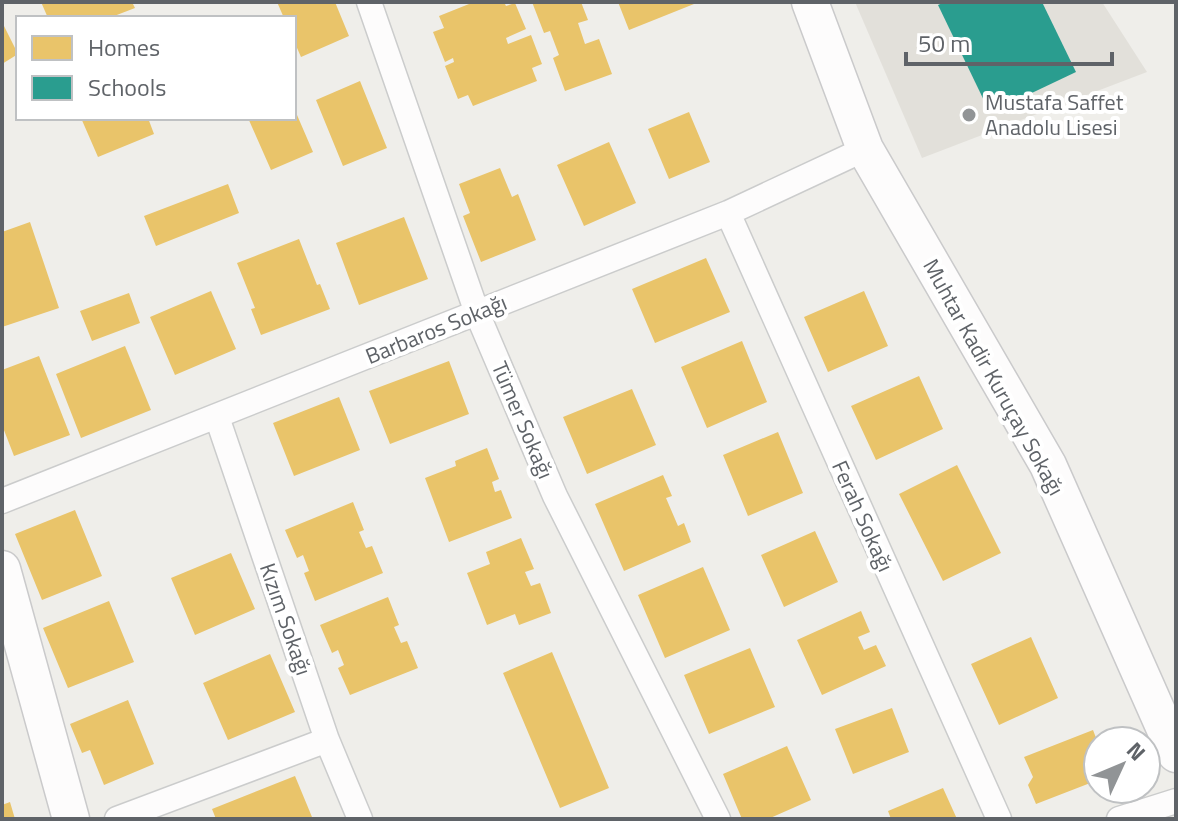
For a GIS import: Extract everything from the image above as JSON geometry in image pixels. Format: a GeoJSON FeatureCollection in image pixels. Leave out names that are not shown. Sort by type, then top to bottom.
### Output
{"type":"FeatureCollection","features":[{"type":"Feature","properties":{"kind":"street","name":"Tümer Sokağı"},"geometry":{"type":"LineString","coordinates":[[369,2],[477,313],[555,496],[718,819]]}},
{"type":"Feature","properties":{"kind":"street","name":"Muhtar Kadir Kuruçay Sokağı"},"geometry":{"type":"LineString","coordinates":[[810,2],[865,149],[1048,465],[1176,754]]}},
{"type":"Feature","properties":{"kind":"street","name":"Barbaros Sokağı"},"geometry":{"type":"LineString","coordinates":[[2,501],[728,213],[865,149]]}},
{"type":"Feature","properties":{"kind":"street","name":"Ferah Sokağı"},"geometry":{"type":"LineString","coordinates":[[728,213],[999,819]]}},
{"type":"Feature","properties":{"kind":"street","name":"Kızım Sokağı"},"geometry":{"type":"LineString","coordinates":[[217,417],[327,740],[360,819]]}},
{"type":"Feature","properties":{"kind":"street"},"geometry":{"type":"LineString","coordinates":[[2,569],[71,819]]}},
{"type":"Feature","properties":{"kind":"street"},"geometry":{"type":"LineString","coordinates":[[117,819],[327,740]]}},
{"type":"Feature","properties":{"kind":"street"},"geometry":{"type":"LineString","coordinates":[[1119,819],[1176,801]]}},
{"type":"Feature","properties":{"kind":"shaded area","name":"Mustafa Saffet Anadolu Lisesi"},"geometry":{"type":"Polygon","coordinates":[[[855,2],[1102,2],[1147,72],[922,158],[855,2]]]}},
{"type":"Feature","properties":{"kind":"building: Homes"},"geometry":{"type":"Polygon","coordinates":[[[41,2],[132,2],[135,8],[114,16],[47,16],[41,2]]]}},
{"type":"Feature","properties":{"kind":"building: Homes"},"geometry":{"type":"Polygon","coordinates":[[[277,2],[335,2],[349,36],[301,57],[296,46],[296,16],[283,16],[277,2]]]}},
{"type":"Feature","properties":{"kind":"building: Homes"},"geometry":{"type":"Polygon","coordinates":[[[474,2],[504,2],[506,6],[515,3],[526,29],[506,38],[508,44],[531,35],[542,64],[532,68],[537,81],[473,106],[468,95],[458,99],[445,66],[454,62],[453,58],[445,62],[433,32],[444,28],[439,16],[474,2]]]}},
{"type":"Feature","properties":{"kind":"building: Homes"},"geometry":{"type":"Polygon","coordinates":[[[532,2],[581,2],[588,20],[578,23],[585,44],[599,39],[612,74],[565,91],[553,58],[559,55],[550,31],[544,33],[532,2]]]}},
{"type":"Feature","properties":{"kind":"building: Homes"},"geometry":{"type":"Polygon","coordinates":[[[618,2],[699,2],[629,30],[618,2]]]}},
{"type":"Feature","properties":{"kind":"building: Homes"},"geometry":{"type":"Polygon","coordinates":[[[2,22],[16,55],[2,64],[2,22]]]}},
{"type":"Feature","properties":{"kind":"building: Homes"},"geometry":{"type":"Polygon","coordinates":[[[360,81],[387,148],[343,166],[316,100],[360,81]]]}},
{"type":"Feature","properties":{"kind":"building: Homes"},"geometry":{"type":"Polygon","coordinates":[[[689,112],[710,162],[669,179],[648,129],[689,112]]]}},
{"type":"Feature","properties":{"kind":"building: Homes"},"geometry":{"type":"Polygon","coordinates":[[[296,113],[313,152],[271,170],[249,120],[296,120],[296,113]]]}},
{"type":"Feature","properties":{"kind":"building: Homes"},"geometry":{"type":"Polygon","coordinates":[[[82,120],[149,120],[154,134],[98,157],[82,120]]]}},
{"type":"Feature","properties":{"kind":"building: Homes"},"geometry":{"type":"Polygon","coordinates":[[[609,142],[636,203],[584,226],[557,165],[609,142]]]}},
{"type":"Feature","properties":{"kind":"building: Homes"},"geometry":{"type":"Polygon","coordinates":[[[500,168],[512,197],[518,194],[536,240],[481,262],[463,216],[470,213],[459,184],[500,168]]]}},
{"type":"Feature","properties":{"kind":"building: Homes"},"geometry":{"type":"Polygon","coordinates":[[[228,184],[239,213],[156,246],[144,216],[228,184]]]}},
{"type":"Feature","properties":{"kind":"building: Homes"},"geometry":{"type":"Polygon","coordinates":[[[404,217],[428,279],[359,305],[336,243],[404,217]]]}},
{"type":"Feature","properties":{"kind":"building: Homes"},"geometry":{"type":"Polygon","coordinates":[[[30,222],[59,308],[2,327],[2,232],[30,222]]]}},
{"type":"Feature","properties":{"kind":"building: Homes"},"geometry":{"type":"Polygon","coordinates":[[[299,239],[330,309],[261,335],[251,309],[255,308],[237,263],[299,239]]]}},
{"type":"Feature","properties":{"kind":"building: Homes"},"geometry":{"type":"Polygon","coordinates":[[[706,258],[730,312],[655,343],[632,289],[706,258]]]}},
{"type":"Feature","properties":{"kind":"building: Homes"},"geometry":{"type":"Polygon","coordinates":[[[211,291],[236,349],[175,375],[150,317],[211,291]]]}},
{"type":"Feature","properties":{"kind":"building: Homes"},"geometry":{"type":"Polygon","coordinates":[[[864,291],[888,346],[828,372],[804,317],[864,291]]]}},
{"type":"Feature","properties":{"kind":"building: Homes"},"geometry":{"type":"Polygon","coordinates":[[[129,293],[140,323],[92,341],[80,311],[129,293]]]}},
{"type":"Feature","properties":{"kind":"building: Homes"},"geometry":{"type":"Polygon","coordinates":[[[742,341],[767,402],[707,428],[681,367],[742,341]]]}},
{"type":"Feature","properties":{"kind":"building: Homes"},"geometry":{"type":"Polygon","coordinates":[[[125,346],[151,410],[81,438],[56,374],[125,346]]]}},
{"type":"Feature","properties":{"kind":"building: Homes"},"geometry":{"type":"Polygon","coordinates":[[[39,356],[70,435],[14,456],[2,425],[2,370],[39,356]]]}},
{"type":"Feature","properties":{"kind":"building: Homes"},"geometry":{"type":"Polygon","coordinates":[[[449,361],[469,414],[390,444],[369,391],[449,361]]]}},
{"type":"Feature","properties":{"kind":"building: Homes"},"geometry":{"type":"Polygon","coordinates":[[[919,376],[943,429],[876,460],[851,406],[919,376]]]}},
{"type":"Feature","properties":{"kind":"building: Homes"},"geometry":{"type":"Polygon","coordinates":[[[632,389],[656,445],[587,474],[563,417],[632,389]]]}},
{"type":"Feature","properties":{"kind":"building: Homes"},"geometry":{"type":"Polygon","coordinates":[[[339,397],[360,450],[294,476],[273,423],[339,397]]]}},
{"type":"Feature","properties":{"kind":"building: Homes"},"geometry":{"type":"Polygon","coordinates":[[[778,432],[803,493],[748,516],[723,455],[778,432]]]}},
{"type":"Feature","properties":{"kind":"building: Homes"},"geometry":{"type":"Polygon","coordinates":[[[487,448],[499,479],[492,482],[495,492],[501,490],[512,518],[449,542],[425,478],[456,466],[455,461],[487,448]]]}},
{"type":"Feature","properties":{"kind":"building: Homes"},"geometry":{"type":"Polygon","coordinates":[[[957,465],[1001,553],[943,581],[899,494],[957,465]]]}},
{"type":"Feature","properties":{"kind":"building: Homes"},"geometry":{"type":"Polygon","coordinates":[[[663,475],[672,496],[666,498],[678,526],[684,523],[691,542],[624,571],[595,504],[663,475]]]}},
{"type":"Feature","properties":{"kind":"building: Homes"},"geometry":{"type":"Polygon","coordinates":[[[353,502],[364,530],[359,532],[366,548],[372,546],[383,573],[315,601],[304,573],[309,571],[303,555],[297,558],[285,530],[353,502]]]}},
{"type":"Feature","properties":{"kind":"building: Homes"},"geometry":{"type":"Polygon","coordinates":[[[75,510],[102,576],[42,600],[15,534],[75,510]]]}},
{"type":"Feature","properties":{"kind":"building: Homes"},"geometry":{"type":"Polygon","coordinates":[[[815,531],[838,582],[784,607],[761,555],[815,531]]]}},
{"type":"Feature","properties":{"kind":"building: Homes"},"geometry":{"type":"Polygon","coordinates":[[[521,538],[534,569],[525,572],[531,586],[540,583],[551,613],[519,625],[515,614],[487,625],[467,573],[490,564],[486,552],[521,538]]]}},
{"type":"Feature","properties":{"kind":"building: Homes"},"geometry":{"type":"Polygon","coordinates":[[[231,553],[255,609],[195,635],[171,578],[231,553]]]}},
{"type":"Feature","properties":{"kind":"building: Homes"},"geometry":{"type":"Polygon","coordinates":[[[703,567],[730,630],[665,658],[638,595],[703,567]]]}},
{"type":"Feature","properties":{"kind":"building: Homes"},"geometry":{"type":"Polygon","coordinates":[[[388,597],[399,625],[394,627],[401,643],[407,641],[418,668],[350,695],[338,668],[344,665],[338,650],[332,653],[320,625],[388,597]]]}},
{"type":"Feature","properties":{"kind":"building: Homes"},"geometry":{"type":"Polygon","coordinates":[[[109,601],[134,662],[68,688],[43,628],[109,601]]]}},
{"type":"Feature","properties":{"kind":"building: Homes"},"geometry":{"type":"Polygon","coordinates":[[[861,611],[870,632],[858,637],[864,650],[876,645],[886,666],[822,695],[797,640],[861,611]]]}},
{"type":"Feature","properties":{"kind":"building: Homes"},"geometry":{"type":"Polygon","coordinates":[[[1031,637],[1058,698],[999,725],[971,664],[1031,637]]]}},
{"type":"Feature","properties":{"kind":"building: Homes"},"geometry":{"type":"Polygon","coordinates":[[[750,648],[775,707],[709,734],[684,675],[750,648]]]}},
{"type":"Feature","properties":{"kind":"building: Homes"},"geometry":{"type":"Polygon","coordinates":[[[552,652],[609,788],[560,808],[503,673],[552,652]]]}},
{"type":"Feature","properties":{"kind":"building: Homes"},"geometry":{"type":"Polygon","coordinates":[[[270,654],[295,712],[228,740],[203,683],[270,654]]]}},
{"type":"Feature","properties":{"kind":"building: Homes"},"geometry":{"type":"Polygon","coordinates":[[[128,700],[154,764],[104,785],[90,750],[82,753],[70,724],[128,700]]]}},
{"type":"Feature","properties":{"kind":"building: Homes"},"geometry":{"type":"Polygon","coordinates":[[[892,708],[909,752],[853,774],[835,729],[892,708]]]}},
{"type":"Feature","properties":{"kind":"building: Homes"},"geometry":{"type":"Polygon","coordinates":[[[1082,734],[1082,786],[1036,804],[1028,785],[1033,777],[1024,757],[1082,734]]]}},
{"type":"Feature","properties":{"kind":"building: Homes"},"geometry":{"type":"Polygon","coordinates":[[[787,746],[811,800],[768,819],[742,819],[723,774],[787,746]]]}},
{"type":"Feature","properties":{"kind":"building: Homes"},"geometry":{"type":"Polygon","coordinates":[[[295,776],[312,817],[216,819],[212,809],[295,776]]]}},
{"type":"Feature","properties":{"kind":"building: Homes"},"geometry":{"type":"Polygon","coordinates":[[[943,788],[957,819],[891,819],[888,811],[943,788]]]}},
{"type":"Feature","properties":{"kind":"building: Homes"},"geometry":{"type":"Polygon","coordinates":[[[10,802],[15,819],[2,819],[2,805],[10,802]]]}},
{"type":"Feature","properties":{"kind":"building: Schools"},"geometry":{"type":"Polygon","coordinates":[[[945,2],[1042,2],[1076,72],[990,113],[938,5],[945,2]]]}},
{"type":"Feature","properties":{"kind":"place","name":"Mustafa Saffet Anadolu Lisesi"},"geometry":{"type":"Point","coordinates":[969,115]}}]}
